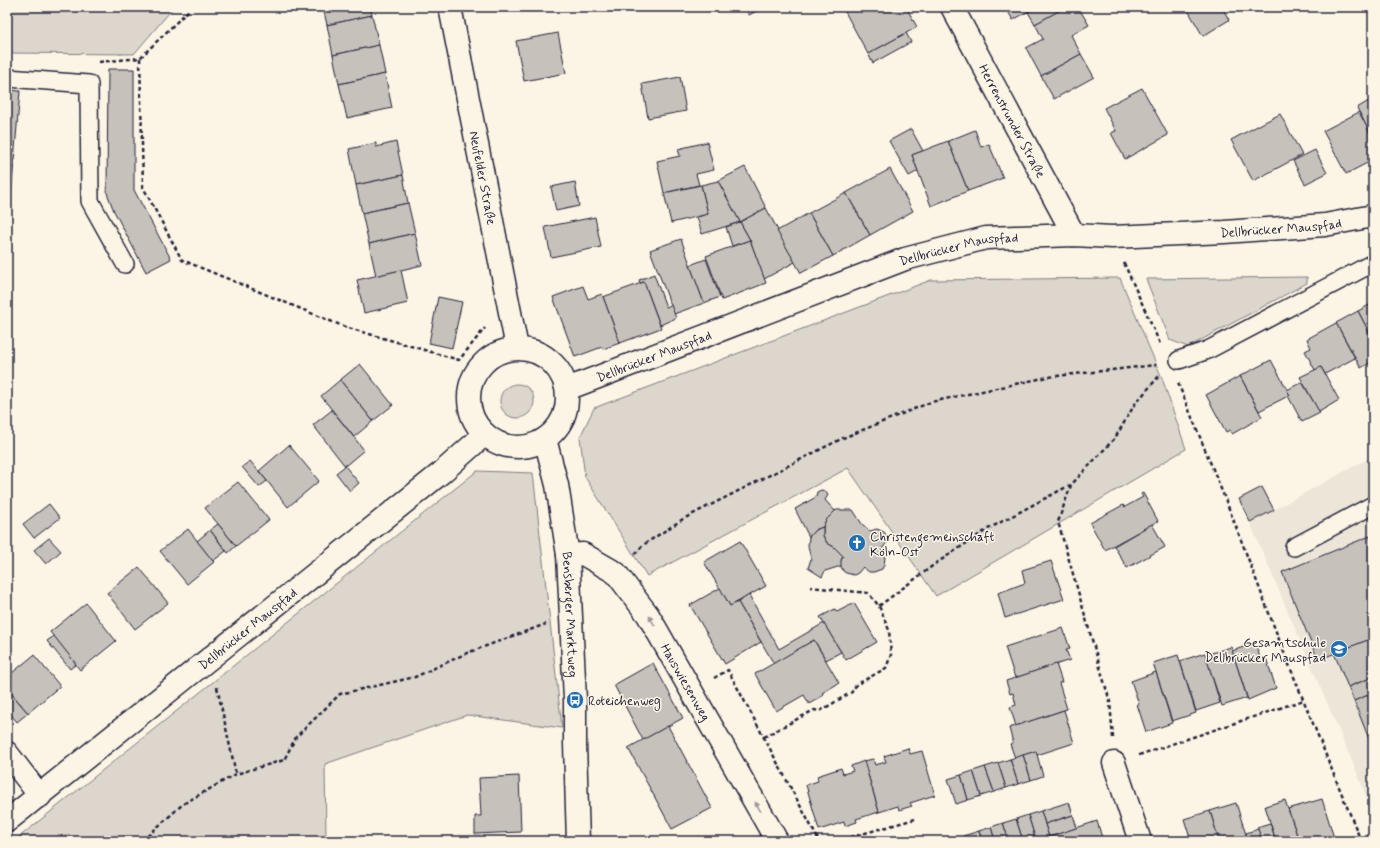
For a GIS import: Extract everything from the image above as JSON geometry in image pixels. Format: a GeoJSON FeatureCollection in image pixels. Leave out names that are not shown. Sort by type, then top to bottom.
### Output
{"type":"FeatureCollection","features":[{"type":"Feature","properties":{"kind":"main road","name":"Neufelder Straße"},"geometry":{"type":"LineString","coordinates":[[450,7],[517,348]]}},
{"type":"Feature","properties":{"kind":"main road","name":"Herrenstrunder Straße"},"geometry":{"type":"LineString","coordinates":[[952,7],[1074,235]]}},
{"type":"Feature","properties":{"kind":"main road","name":"Dellbrücker Mauspfad"},"geometry":{"type":"LineString","coordinates":[[567,389],[905,258],[986,238],[1074,235],[1112,237],[1224,232],[1325,224],[1373,216]]}},
{"type":"Feature","properties":{"kind":"main road"},"geometry":{"type":"LineString","coordinates":[[517,348],[534,351],[550,360],[561,373],[567,389],[567,403],[563,417],[556,429],[545,439],[531,445],[514,447],[498,443],[485,434],[475,421],[470,405],[470,388],[476,373],[487,360],[501,351],[517,348]]}},
{"type":"Feature","properties":{"kind":"main road","name":"Dellbrücker Mauspfad"},"geometry":{"type":"LineString","coordinates":[[7,821],[441,473],[485,434]]}},
{"type":"Feature","properties":{"kind":"main road","name":"Bensberger Marktweg"},"geometry":{"type":"LineString","coordinates":[[545,439],[557,485],[568,555],[575,700],[574,744],[578,841]]}},
{"type":"Feature","properties":{"kind":"main road","name":"Hauswiesenweg"},"geometry":{"type":"LineString","coordinates":[[568,555],[583,554],[616,573],[648,615],[777,841]]}},
{"type":"Feature","properties":{"kind":"main road"},"geometry":{"type":"LineString","coordinates":[[7,753],[40,796]]}},
{"type":"Feature","properties":{"kind":"main road"},"geometry":{"type":"LineString","coordinates":[[1114,763],[1140,841]]}},
{"type":"Feature","properties":{"kind":"lane"},"geometry":{"type":"LineString","coordinates":[[7,78],[89,84],[90,201],[125,264]]}},
{"type":"Feature","properties":{"kind":"lane"},"geometry":{"type":"LineString","coordinates":[[1179,360],[1208,350],[1373,262]]}},
{"type":"Feature","properties":{"kind":"lane"},"geometry":{"type":"LineString","coordinates":[[1294,547],[1373,505]]}},
{"type":"Feature","properties":{"kind":"path"},"geometry":{"type":"LineString","coordinates":[[93,62],[140,58],[192,7]]}},
{"type":"Feature","properties":{"kind":"path"},"geometry":{"type":"LineString","coordinates":[[140,58],[143,187],[182,260],[345,327],[459,360],[485,330],[486,323]]}},
{"type":"Feature","properties":{"kind":"path"},"geometry":{"type":"LineString","coordinates":[[1112,237],[1163,350]]}},
{"type":"Feature","properties":{"kind":"path"},"geometry":{"type":"LineString","coordinates":[[616,573],[643,545],[683,519],[843,438],[931,402],[1048,377],[1162,365]]}},
{"type":"Feature","properties":{"kind":"path"},"geometry":{"type":"LineString","coordinates":[[879,606],[935,564],[988,529],[1071,485],[1115,438],[1135,404],[1165,370]]}},
{"type":"Feature","properties":{"kind":"path"},"geometry":{"type":"LineString","coordinates":[[1176,379],[1230,511],[1283,650],[1361,841]]}},
{"type":"Feature","properties":{"kind":"path"},"geometry":{"type":"LineString","coordinates":[[1071,485],[1058,522],[1110,702],[1114,763],[1304,700]]}},
{"type":"Feature","properties":{"kind":"path"},"geometry":{"type":"LineString","coordinates":[[764,737],[814,710],[820,711],[852,692],[856,685],[886,668],[890,655],[889,630],[879,606],[868,593],[810,587]]}},
{"type":"Feature","properties":{"kind":"path"},"geometry":{"type":"LineString","coordinates":[[142,841],[183,804],[236,774],[284,760],[296,737],[340,694],[415,677],[467,653],[571,615]]}},
{"type":"Feature","properties":{"kind":"path"},"geometry":{"type":"LineString","coordinates":[[210,658],[236,774]]}},
{"type":"Feature","properties":{"kind":"path"},"geometry":{"type":"LineString","coordinates":[[691,691],[728,670],[819,841]]}},
{"type":"Feature","properties":{"kind":"path"},"geometry":{"type":"LineString","coordinates":[[837,841],[915,819]]}},
{"type":"Feature","properties":{"kind":"shaded area"},"geometry":{"type":"Polygon","coordinates":[[[7,7],[174,7],[134,54],[7,53],[7,7]]]}},
{"type":"Feature","properties":{"kind":"shaded area"},"geometry":{"type":"Polygon","coordinates":[[[1307,277],[1307,283],[1188,347],[1170,340],[1146,279],[1307,277]]]}},
{"type":"Feature","properties":{"kind":"shaded area"},"geometry":{"type":"Polygon","coordinates":[[[1120,278],[1162,378],[1186,449],[936,596],[848,468],[647,576],[585,477],[580,437],[594,408],[931,280],[1120,278]]]}},
{"type":"Feature","properties":{"kind":"shaded area"},"geometry":{"type":"Polygon","coordinates":[[[514,384],[520,384],[524,385],[531,391],[534,401],[533,408],[527,415],[520,418],[514,418],[510,417],[503,411],[500,404],[500,398],[501,394],[507,387],[514,384]]]}},
{"type":"Feature","properties":{"kind":"shaded area","name":"Gesamtschule Dellbrücker Mauspfad"},"geometry":{"type":"Polygon","coordinates":[[[1373,456],[1373,815],[1358,775],[1250,523],[1373,456]]]}},
{"type":"Feature","properties":{"kind":"shaded area"},"geometry":{"type":"Polygon","coordinates":[[[477,471],[533,473],[562,728],[467,715],[325,764],[326,841],[14,841],[477,471]]]}},
{"type":"Feature","properties":{"kind":"building"},"geometry":{"type":"Polygon","coordinates":[[[323,7],[371,7],[372,15],[327,25],[323,7]]]}},
{"type":"Feature","properties":{"kind":"building"},"geometry":{"type":"Polygon","coordinates":[[[745,7],[764,7],[749,15],[745,7]]]}},
{"type":"Feature","properties":{"kind":"building"},"geometry":{"type":"Polygon","coordinates":[[[849,7],[906,7],[917,27],[868,54],[844,10],[849,7]]]}},
{"type":"Feature","properties":{"kind":"building"},"geometry":{"type":"Polygon","coordinates":[[[1036,7],[1013,20],[1006,8],[1036,7]]]}},
{"type":"Feature","properties":{"kind":"building"},"geometry":{"type":"Polygon","coordinates":[[[1036,7],[1065,8],[1035,24],[1028,12],[1036,7]]]}},
{"type":"Feature","properties":{"kind":"building"},"geometry":{"type":"Polygon","coordinates":[[[1066,7],[1078,7],[1089,25],[1071,35],[1081,54],[1041,76],[1026,48],[1043,39],[1035,24],[1066,7]]]}},
{"type":"Feature","properties":{"kind":"building"},"geometry":{"type":"Polygon","coordinates":[[[1186,7],[1222,7],[1229,20],[1203,36],[1186,7]]]}},
{"type":"Feature","properties":{"kind":"building"},"geometry":{"type":"Polygon","coordinates":[[[372,15],[379,45],[333,55],[327,25],[372,15]]]}},
{"type":"Feature","properties":{"kind":"building"},"geometry":{"type":"Polygon","coordinates":[[[558,33],[566,73],[524,81],[516,41],[558,33]]]}},
{"type":"Feature","properties":{"kind":"building"},"geometry":{"type":"Polygon","coordinates":[[[906,33],[911,42],[873,63],[868,54],[906,33]]]}},
{"type":"Feature","properties":{"kind":"building"},"geometry":{"type":"Polygon","coordinates":[[[379,45],[385,74],[339,84],[333,55],[379,45]]]}},
{"type":"Feature","properties":{"kind":"building"},"geometry":{"type":"Polygon","coordinates":[[[1081,54],[1094,77],[1054,99],[1041,76],[1081,54]]]}},
{"type":"Feature","properties":{"kind":"building"},"geometry":{"type":"Polygon","coordinates":[[[108,69],[134,69],[134,190],[171,259],[146,272],[114,211],[107,193],[108,69]]]}},
{"type":"Feature","properties":{"kind":"building"},"geometry":{"type":"Polygon","coordinates":[[[385,74],[392,108],[347,118],[339,84],[385,74]]]}},
{"type":"Feature","properties":{"kind":"building"},"geometry":{"type":"Polygon","coordinates":[[[680,77],[686,111],[648,118],[642,84],[680,77]]]}},
{"type":"Feature","properties":{"kind":"building"},"geometry":{"type":"Polygon","coordinates":[[[1142,88],[1168,135],[1125,159],[1111,133],[1116,131],[1104,108],[1142,88]]]}},
{"type":"Feature","properties":{"kind":"building"},"geometry":{"type":"Polygon","coordinates":[[[7,90],[20,91],[14,161],[7,161],[7,90]]]}},
{"type":"Feature","properties":{"kind":"building"},"geometry":{"type":"Polygon","coordinates":[[[1373,95],[1373,139],[1357,108],[1372,99],[1371,96],[1373,95]]]}},
{"type":"Feature","properties":{"kind":"building"},"geometry":{"type":"Polygon","coordinates":[[[1359,112],[1373,139],[1373,160],[1346,174],[1323,131],[1359,112]]]}},
{"type":"Feature","properties":{"kind":"building"},"geometry":{"type":"Polygon","coordinates":[[[1280,114],[1302,155],[1253,181],[1231,140],[1280,114]]]}},
{"type":"Feature","properties":{"kind":"building"},"geometry":{"type":"Polygon","coordinates":[[[911,129],[923,151],[912,155],[918,171],[909,176],[889,141],[911,129]]]}},
{"type":"Feature","properties":{"kind":"building"},"geometry":{"type":"Polygon","coordinates":[[[975,130],[981,147],[989,144],[1003,178],[968,191],[948,141],[975,130]]]}},
{"type":"Feature","properties":{"kind":"building"},"geometry":{"type":"Polygon","coordinates":[[[948,141],[968,191],[931,206],[912,155],[948,141]]]}},
{"type":"Feature","properties":{"kind":"building"},"geometry":{"type":"Polygon","coordinates":[[[396,142],[403,175],[356,185],[349,149],[376,143],[376,147],[396,142]]]}},
{"type":"Feature","properties":{"kind":"building"},"geometry":{"type":"Polygon","coordinates":[[[707,142],[714,170],[696,174],[699,185],[664,193],[657,161],[680,156],[678,149],[707,142]]]}},
{"type":"Feature","properties":{"kind":"building"},"geometry":{"type":"Polygon","coordinates":[[[1315,150],[1327,173],[1305,184],[1293,161],[1315,150]]]}},
{"type":"Feature","properties":{"kind":"building"},"geometry":{"type":"Polygon","coordinates":[[[7,161],[14,161],[8,232],[7,232],[7,161]]]}},
{"type":"Feature","properties":{"kind":"building"},"geometry":{"type":"Polygon","coordinates":[[[745,167],[766,208],[740,222],[718,181],[745,167]]]}},
{"type":"Feature","properties":{"kind":"building"},"geometry":{"type":"Polygon","coordinates":[[[890,169],[913,211],[870,235],[846,193],[890,169]]]}},
{"type":"Feature","properties":{"kind":"building"},"geometry":{"type":"Polygon","coordinates":[[[403,175],[408,203],[362,213],[356,185],[403,175]]]}},
{"type":"Feature","properties":{"kind":"building"},"geometry":{"type":"Polygon","coordinates":[[[718,181],[740,222],[702,234],[697,217],[708,214],[701,185],[718,181]]]}},
{"type":"Feature","properties":{"kind":"building"},"geometry":{"type":"Polygon","coordinates":[[[575,182],[579,206],[556,211],[551,187],[575,182]]]}},
{"type":"Feature","properties":{"kind":"building"},"geometry":{"type":"Polygon","coordinates":[[[701,185],[708,214],[671,223],[664,193],[701,185]]]}},
{"type":"Feature","properties":{"kind":"building"},"geometry":{"type":"Polygon","coordinates":[[[846,193],[870,235],[833,256],[809,213],[846,193]]]}},
{"type":"Feature","properties":{"kind":"building"},"geometry":{"type":"Polygon","coordinates":[[[408,203],[415,233],[369,244],[362,213],[408,203]]]}},
{"type":"Feature","properties":{"kind":"building"},"geometry":{"type":"Polygon","coordinates":[[[766,208],[795,262],[764,279],[750,240],[740,222],[766,208]]]}},
{"type":"Feature","properties":{"kind":"building"},"geometry":{"type":"Polygon","coordinates":[[[809,213],[833,256],[801,273],[777,231],[809,213]]]}},
{"type":"Feature","properties":{"kind":"building"},"geometry":{"type":"Polygon","coordinates":[[[595,217],[601,247],[551,257],[545,227],[595,217]]]}},
{"type":"Feature","properties":{"kind":"building"},"geometry":{"type":"Polygon","coordinates":[[[740,222],[750,240],[732,246],[726,227],[740,222]]]}},
{"type":"Feature","properties":{"kind":"building"},"geometry":{"type":"Polygon","coordinates":[[[415,233],[422,265],[376,276],[369,244],[415,233]]]}},
{"type":"Feature","properties":{"kind":"building"},"geometry":{"type":"Polygon","coordinates":[[[681,239],[704,303],[674,314],[650,250],[681,239]]]}},
{"type":"Feature","properties":{"kind":"building"},"geometry":{"type":"Polygon","coordinates":[[[750,240],[766,283],[722,300],[706,256],[750,240]]]}},
{"type":"Feature","properties":{"kind":"building"},"geometry":{"type":"Polygon","coordinates":[[[706,259],[720,297],[704,303],[690,265],[706,259]]]}},
{"type":"Feature","properties":{"kind":"building"},"geometry":{"type":"Polygon","coordinates":[[[401,270],[408,303],[364,313],[357,280],[401,270]]]}},
{"type":"Feature","properties":{"kind":"building"},"geometry":{"type":"Polygon","coordinates":[[[654,274],[666,307],[671,305],[676,318],[660,325],[644,282],[640,283],[639,280],[654,274]]]}},
{"type":"Feature","properties":{"kind":"building"},"geometry":{"type":"Polygon","coordinates":[[[644,282],[661,328],[620,343],[603,297],[644,282]]]}},
{"type":"Feature","properties":{"kind":"building"},"geometry":{"type":"Polygon","coordinates":[[[583,286],[588,299],[602,294],[620,343],[603,349],[602,347],[575,357],[553,297],[583,286]]]}},
{"type":"Feature","properties":{"kind":"building"},"geometry":{"type":"Polygon","coordinates":[[[438,297],[462,302],[452,348],[429,343],[438,297]]]}},
{"type":"Feature","properties":{"kind":"building"},"geometry":{"type":"Polygon","coordinates":[[[1373,303],[1373,340],[1358,311],[1373,303]]]}},
{"type":"Feature","properties":{"kind":"building"},"geometry":{"type":"Polygon","coordinates":[[[1358,311],[1373,340],[1373,361],[1361,368],[1336,323],[1358,311]]]}},
{"type":"Feature","properties":{"kind":"building"},"geometry":{"type":"Polygon","coordinates":[[[1336,323],[1355,358],[1325,374],[1321,367],[1315,370],[1305,351],[1311,348],[1307,339],[1336,323]]]}},
{"type":"Feature","properties":{"kind":"building"},"geometry":{"type":"Polygon","coordinates":[[[1271,360],[1290,395],[1259,411],[1240,376],[1271,360]]]}},
{"type":"Feature","properties":{"kind":"building"},"geometry":{"type":"Polygon","coordinates":[[[360,364],[393,405],[373,421],[340,380],[360,364]]]}},
{"type":"Feature","properties":{"kind":"building"},"geometry":{"type":"Polygon","coordinates":[[[1321,367],[1339,400],[1319,412],[1300,377],[1321,367]]]}},
{"type":"Feature","properties":{"kind":"building"},"geometry":{"type":"Polygon","coordinates":[[[1240,376],[1262,417],[1232,434],[1230,430],[1226,432],[1206,395],[1240,376]]]}},
{"type":"Feature","properties":{"kind":"building"},"geometry":{"type":"Polygon","coordinates":[[[340,380],[373,421],[354,437],[321,396],[340,380]]]}},
{"type":"Feature","properties":{"kind":"building"},"geometry":{"type":"Polygon","coordinates":[[[1302,382],[1320,413],[1302,422],[1288,396],[1290,395],[1287,390],[1302,382]]]}},
{"type":"Feature","properties":{"kind":"building"},"geometry":{"type":"Polygon","coordinates":[[[332,410],[364,450],[345,466],[313,425],[332,410]]]}},
{"type":"Feature","properties":{"kind":"building"},"geometry":{"type":"Polygon","coordinates":[[[289,445],[319,481],[288,507],[259,471],[289,445]]]}},
{"type":"Feature","properties":{"kind":"building"},"geometry":{"type":"Polygon","coordinates":[[[250,461],[267,481],[259,487],[242,467],[250,461]]]}},
{"type":"Feature","properties":{"kind":"building"},"geometry":{"type":"Polygon","coordinates":[[[345,466],[359,483],[350,491],[336,473],[345,466]]]}},
{"type":"Feature","properties":{"kind":"building"},"geometry":{"type":"Polygon","coordinates":[[[238,482],[269,520],[236,546],[205,508],[238,482]]]}},
{"type":"Feature","properties":{"kind":"building"},"geometry":{"type":"Polygon","coordinates":[[[1262,487],[1274,510],[1250,522],[1239,499],[1262,487]]]}},
{"type":"Feature","properties":{"kind":"building"},"geometry":{"type":"Polygon","coordinates":[[[821,490],[825,491],[828,495],[825,500],[835,511],[826,520],[823,527],[815,530],[809,537],[795,509],[816,497],[817,492],[821,490]]]}},
{"type":"Feature","properties":{"kind":"building"},"geometry":{"type":"Polygon","coordinates":[[[1143,493],[1158,521],[1105,550],[1090,523],[1123,505],[1125,507],[1143,497],[1141,494],[1143,493]]]}},
{"type":"Feature","properties":{"kind":"building"},"geometry":{"type":"Polygon","coordinates":[[[49,504],[60,518],[34,538],[23,524],[49,504]]]}},
{"type":"Feature","properties":{"kind":"building","name":"Christengemeinschaft Köln-Ost"},"geometry":{"type":"Polygon","coordinates":[[[836,510],[853,510],[862,524],[870,531],[877,529],[884,532],[887,542],[880,550],[885,557],[882,569],[869,572],[863,567],[854,575],[843,571],[840,564],[843,556],[834,547],[827,543],[823,536],[823,527],[826,520],[836,510]]]}},
{"type":"Feature","properties":{"kind":"building"},"geometry":{"type":"Polygon","coordinates":[[[218,524],[236,546],[228,553],[210,530],[218,524]]]}},
{"type":"Feature","properties":{"kind":"building"},"geometry":{"type":"Polygon","coordinates":[[[1152,524],[1165,547],[1127,568],[1114,546],[1152,524]]]}},
{"type":"Feature","properties":{"kind":"building"},"geometry":{"type":"Polygon","coordinates":[[[823,527],[823,536],[827,543],[834,547],[843,556],[841,566],[825,571],[822,577],[808,568],[811,559],[808,546],[809,537],[815,530],[823,527]]]}},
{"type":"Feature","properties":{"kind":"building"},"geometry":{"type":"Polygon","coordinates":[[[188,529],[214,562],[187,584],[160,551],[188,529]]]}},
{"type":"Feature","properties":{"kind":"building"},"geometry":{"type":"Polygon","coordinates":[[[210,530],[226,551],[213,561],[197,541],[210,530]]]}},
{"type":"Feature","properties":{"kind":"building"},"geometry":{"type":"Polygon","coordinates":[[[1370,536],[1373,544],[1373,638],[1318,660],[1282,572],[1370,536]]]}},
{"type":"Feature","properties":{"kind":"building"},"geometry":{"type":"Polygon","coordinates":[[[49,538],[61,551],[46,564],[34,550],[49,538]]]}},
{"type":"Feature","properties":{"kind":"building"},"geometry":{"type":"Polygon","coordinates":[[[740,541],[766,586],[730,606],[704,562],[740,541]]]}},
{"type":"Feature","properties":{"kind":"building"},"geometry":{"type":"Polygon","coordinates":[[[1051,561],[1064,599],[1005,618],[998,593],[1025,583],[1022,570],[1051,561]]]}},
{"type":"Feature","properties":{"kind":"building"},"geometry":{"type":"Polygon","coordinates":[[[139,567],[168,603],[135,629],[107,593],[139,567]]]}},
{"type":"Feature","properties":{"kind":"building"},"geometry":{"type":"Polygon","coordinates":[[[720,588],[730,606],[738,602],[761,642],[725,664],[690,605],[720,588]]]}},
{"type":"Feature","properties":{"kind":"building"},"geometry":{"type":"Polygon","coordinates":[[[749,595],[779,649],[824,623],[841,652],[826,660],[814,640],[774,664],[738,602],[749,595]]]}},
{"type":"Feature","properties":{"kind":"building"},"geometry":{"type":"Polygon","coordinates":[[[86,603],[116,641],[80,670],[50,632],[86,603]]]}},
{"type":"Feature","properties":{"kind":"building"},"geometry":{"type":"Polygon","coordinates":[[[854,603],[877,642],[846,660],[820,617],[835,609],[837,612],[854,603]]]}},
{"type":"Feature","properties":{"kind":"building"},"geometry":{"type":"Polygon","coordinates":[[[1063,628],[1070,649],[1066,650],[1070,660],[1015,678],[1005,647],[1063,628]]]}},
{"type":"Feature","properties":{"kind":"building"},"geometry":{"type":"Polygon","coordinates":[[[54,636],[76,664],[70,669],[47,641],[54,636]]]}},
{"type":"Feature","properties":{"kind":"building"},"geometry":{"type":"Polygon","coordinates":[[[1373,638],[1373,677],[1348,687],[1334,653],[1373,638]]]}},
{"type":"Feature","properties":{"kind":"building"},"geometry":{"type":"Polygon","coordinates":[[[814,640],[839,683],[822,693],[824,695],[809,704],[804,695],[776,711],[755,674],[814,640]]]}},
{"type":"Feature","properties":{"kind":"building"},"geometry":{"type":"Polygon","coordinates":[[[1255,643],[1261,660],[1266,658],[1276,688],[1248,700],[1232,651],[1255,643]]]}},
{"type":"Feature","properties":{"kind":"building"},"geometry":{"type":"Polygon","coordinates":[[[1231,647],[1247,698],[1222,706],[1205,655],[1231,647]]]}},
{"type":"Feature","properties":{"kind":"building"},"geometry":{"type":"Polygon","coordinates":[[[1205,653],[1220,703],[1196,711],[1180,661],[1205,653]]]}},
{"type":"Feature","properties":{"kind":"building"},"geometry":{"type":"Polygon","coordinates":[[[34,655],[60,686],[28,713],[7,688],[7,677],[34,655]]]}},
{"type":"Feature","properties":{"kind":"building"},"geometry":{"type":"Polygon","coordinates":[[[1178,655],[1196,713],[1172,721],[1153,663],[1178,655]]]}},
{"type":"Feature","properties":{"kind":"building"},"geometry":{"type":"Polygon","coordinates":[[[653,663],[683,718],[643,740],[614,685],[653,663]]]}},
{"type":"Feature","properties":{"kind":"building"},"geometry":{"type":"Polygon","coordinates":[[[1056,664],[1062,682],[1059,683],[1067,709],[1016,726],[1010,707],[1016,705],[1013,693],[1010,694],[1006,681],[1056,664]]]}},
{"type":"Feature","properties":{"kind":"building"},"geometry":{"type":"Polygon","coordinates":[[[1156,672],[1172,723],[1146,732],[1131,681],[1156,672]]]}},
{"type":"Feature","properties":{"kind":"building"},"geometry":{"type":"Polygon","coordinates":[[[1373,677],[1373,693],[1354,701],[1348,687],[1373,677]]]}},
{"type":"Feature","properties":{"kind":"building"},"geometry":{"type":"Polygon","coordinates":[[[10,692],[28,713],[17,722],[7,710],[7,694],[10,692]]]}},
{"type":"Feature","properties":{"kind":"building"},"geometry":{"type":"Polygon","coordinates":[[[1373,693],[1373,749],[1354,701],[1373,693]]]}},
{"type":"Feature","properties":{"kind":"building"},"geometry":{"type":"Polygon","coordinates":[[[1064,710],[1074,743],[1037,755],[1036,751],[1015,758],[1010,744],[1013,743],[1009,728],[1064,710]]]}},
{"type":"Feature","properties":{"kind":"building"},"geometry":{"type":"Polygon","coordinates":[[[668,726],[712,808],[672,829],[628,748],[668,726]]]}},
{"type":"Feature","properties":{"kind":"building"},"geometry":{"type":"Polygon","coordinates":[[[908,748],[910,754],[922,751],[935,795],[910,803],[912,806],[899,810],[898,806],[879,812],[864,761],[873,759],[875,765],[886,762],[884,756],[908,748]]]}},
{"type":"Feature","properties":{"kind":"building"},"geometry":{"type":"Polygon","coordinates":[[[1036,751],[1043,776],[1031,780],[1023,755],[1036,751]]]}},
{"type":"Feature","properties":{"kind":"building"},"geometry":{"type":"Polygon","coordinates":[[[1023,755],[1031,780],[1018,784],[1010,759],[1023,755]]]}},
{"type":"Feature","properties":{"kind":"building"},"geometry":{"type":"Polygon","coordinates":[[[1010,759],[1018,784],[1006,788],[998,763],[1010,759]]]}},
{"type":"Feature","properties":{"kind":"building"},"geometry":{"type":"Polygon","coordinates":[[[864,761],[879,812],[856,819],[857,822],[845,826],[844,822],[819,830],[806,785],[818,781],[817,776],[841,768],[843,774],[853,771],[851,766],[864,761]]]}},
{"type":"Feature","properties":{"kind":"building"},"geometry":{"type":"Polygon","coordinates":[[[998,763],[1006,788],[994,792],[985,767],[998,763]]]}},
{"type":"Feature","properties":{"kind":"building"},"geometry":{"type":"Polygon","coordinates":[[[985,767],[994,792],[981,796],[973,771],[985,767]]]}},
{"type":"Feature","properties":{"kind":"building"},"geometry":{"type":"Polygon","coordinates":[[[973,771],[981,796],[968,800],[961,775],[973,771]]]}},
{"type":"Feature","properties":{"kind":"building"},"geometry":{"type":"Polygon","coordinates":[[[961,775],[968,800],[956,804],[948,779],[961,775]]]}},
{"type":"Feature","properties":{"kind":"building"},"geometry":{"type":"Polygon","coordinates":[[[519,776],[521,832],[475,834],[475,816],[481,816],[479,778],[519,776]]]}},
{"type":"Feature","properties":{"kind":"building"},"geometry":{"type":"Polygon","coordinates":[[[1322,799],[1335,841],[1299,841],[1288,809],[1322,799]]]}},
{"type":"Feature","properties":{"kind":"building"},"geometry":{"type":"Polygon","coordinates":[[[1285,800],[1299,841],[1276,841],[1265,806],[1285,800]]]}},
{"type":"Feature","properties":{"kind":"building"},"geometry":{"type":"Polygon","coordinates":[[[1069,802],[1073,815],[1045,824],[1041,811],[1069,802]]]}},
{"type":"Feature","properties":{"kind":"building"},"geometry":{"type":"Polygon","coordinates":[[[1236,803],[1248,841],[1219,841],[1210,811],[1236,803]]]}},
{"type":"Feature","properties":{"kind":"building"},"geometry":{"type":"Polygon","coordinates":[[[1041,811],[1049,837],[1036,841],[1028,815],[1041,811]]]}},
{"type":"Feature","properties":{"kind":"building"},"geometry":{"type":"Polygon","coordinates":[[[1210,811],[1219,841],[1191,841],[1184,819],[1210,811]]]}},
{"type":"Feature","properties":{"kind":"building"},"geometry":{"type":"Polygon","coordinates":[[[1028,815],[1036,841],[1023,841],[1016,819],[1028,815]]]}},
{"type":"Feature","properties":{"kind":"building"},"geometry":{"type":"Polygon","coordinates":[[[1073,815],[1077,828],[1049,837],[1045,824],[1073,815]]]}},
{"type":"Feature","properties":{"kind":"building"},"geometry":{"type":"Polygon","coordinates":[[[1016,819],[1023,841],[1009,841],[1003,823],[1016,819]]]}},
{"type":"Feature","properties":{"kind":"building"},"geometry":{"type":"Polygon","coordinates":[[[1097,821],[1103,841],[1040,841],[1040,840],[1097,821]]]}},
{"type":"Feature","properties":{"kind":"building"},"geometry":{"type":"Polygon","coordinates":[[[1003,823],[1009,841],[995,841],[991,827],[1003,823]]]}},
{"type":"Feature","properties":{"kind":"building"},"geometry":{"type":"Polygon","coordinates":[[[1270,823],[1276,841],[1262,841],[1257,827],[1270,823]]]}},
{"type":"Feature","properties":{"kind":"building"},"geometry":{"type":"Polygon","coordinates":[[[991,827],[995,841],[982,841],[979,831],[991,827]]]}},
{"type":"Feature","properties":{"kind":"building"},"geometry":{"type":"Polygon","coordinates":[[[1258,829],[1262,841],[1248,841],[1246,833],[1258,829]]]}},
{"type":"Feature","properties":{"kind":"building"},"geometry":{"type":"Polygon","coordinates":[[[979,831],[982,841],[965,841],[963,836],[979,831]]]}},
{"type":"Feature","properties":{"kind":"place","name":"Christengemeinschaft Köln-Ost"},"geometry":{"type":"Point","coordinates":[857,543]}},
{"type":"Feature","properties":{"kind":"place","name":"Gesamtschule Dellbrücker Mauspfad"},"geometry":{"type":"Point","coordinates":[1339,649]}},
{"type":"Feature","properties":{"kind":"place","name":"Roteichenweg"},"geometry":{"type":"Point","coordinates":[575,700]}}]}
